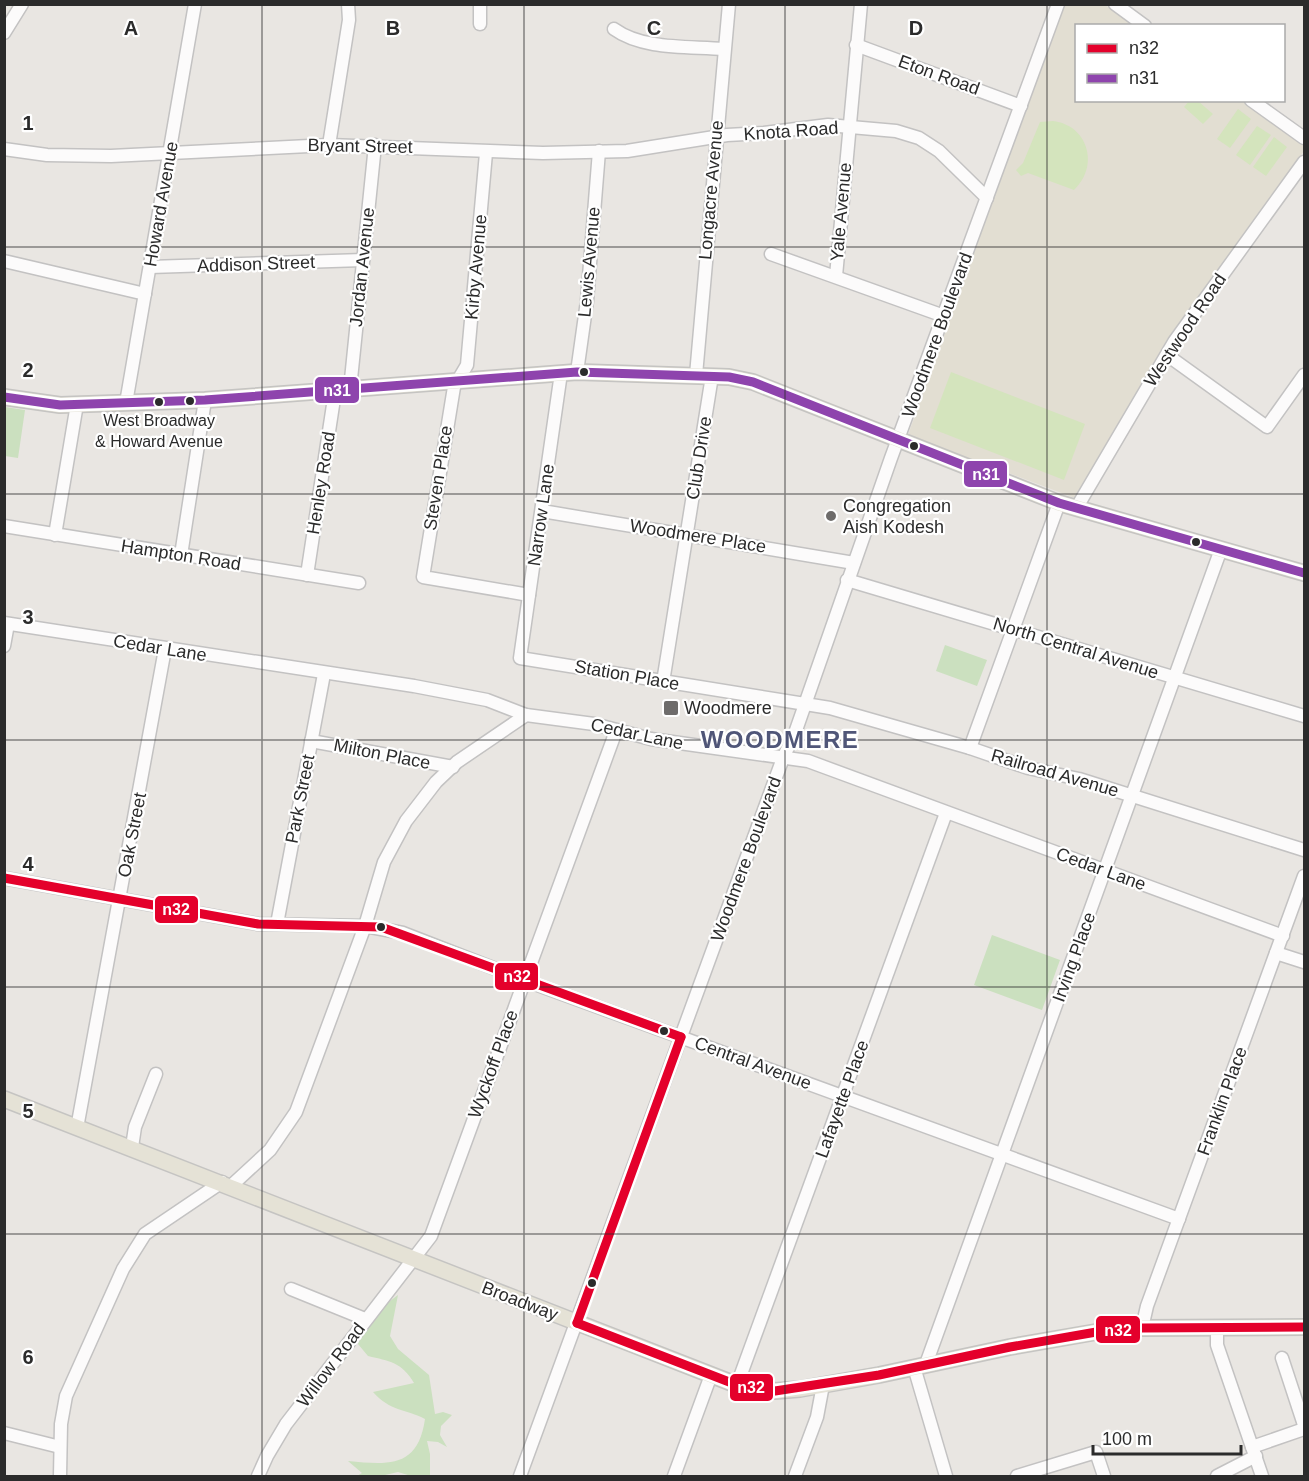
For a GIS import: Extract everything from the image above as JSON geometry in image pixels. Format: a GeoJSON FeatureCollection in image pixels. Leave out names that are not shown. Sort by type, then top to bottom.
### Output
{"type":"FeatureCollection","features":[{"type":"Feature","properties":{"kind":"main road"},"geometry":{"type":"LineString","coordinates":[[4,397],[36,403],[126,403],[343,391],[577,372],[712,376],[753,382],[1059,503],[1305,573]]}},
{"type":"Feature","properties":{"kind":"main road","name":"Broadway"},"geometry":{"type":"LineString","coordinates":[[4,1099],[737,1384],[775,1390],[824,1385],[1010,1347],[1102,1331],[1142,1328],[1305,1327]]}},
{"type":"Feature","properties":{"kind":"street"},"geometry":{"type":"LineString","coordinates":[[4,33],[22,4]]}},
{"type":"Feature","properties":{"kind":"street","name":"Howard Avenue"},"geometry":{"type":"LineString","coordinates":[[126,403],[195,4]]}},
{"type":"Feature","properties":{"kind":"street"},"geometry":{"type":"LineString","coordinates":[[329,145],[349,20],[348,4]]}},
{"type":"Feature","properties":{"kind":"street"},"geometry":{"type":"LineString","coordinates":[[480,4],[480,24]]}},
{"type":"Feature","properties":{"kind":"street","name":"Longacre Avenue"},"geometry":{"type":"LineString","coordinates":[[696,375],[729,4]]}},
{"type":"Feature","properties":{"kind":"street","name":"Yale Avenue"},"geometry":{"type":"LineString","coordinates":[[836,276],[861,4]]}},
{"type":"Feature","properties":{"kind":"street"},"geometry":{"type":"LineString","coordinates":[[1044,4],[1057,7]]}},
{"type":"Feature","properties":{"kind":"street"},"geometry":{"type":"LineString","coordinates":[[1115,4],[1142,24]]}},
{"type":"Feature","properties":{"kind":"street","name":"Woodmere Boulevard"},"geometry":{"type":"LineString","coordinates":[[520,1476],[804,705],[898,439],[1057,7]]}},
{"type":"Feature","properties":{"kind":"street"},"geometry":{"type":"LineString","coordinates":[[614,28],[626,37],[643,42],[724,49]]}},
{"type":"Feature","properties":{"kind":"street","name":"Eton Road"},"geometry":{"type":"LineString","coordinates":[[856,45],[1021,106]]}},
{"type":"Feature","properties":{"kind":"street"},"geometry":{"type":"LineString","coordinates":[[1254,102],[1305,138]]}},
{"type":"Feature","properties":{"kind":"street","name":"Knota Road"},"geometry":{"type":"LineString","coordinates":[[716,138],[812,126],[897,131],[919,138],[939,151],[987,198]]}},
{"type":"Feature","properties":{"kind":"street","name":"Bryant Street"},"geometry":{"type":"LineString","coordinates":[[4,149],[47,155],[111,156],[329,145],[486,153],[599,152],[627,151],[716,138]]}},
{"type":"Feature","properties":{"kind":"street","name":"Jordan Avenue"},"geometry":{"type":"LineString","coordinates":[[343,391],[363,261],[375,146]]}},
{"type":"Feature","properties":{"kind":"street","name":"Lewis Avenue"},"geometry":{"type":"LineString","coordinates":[[577,372],[587,301],[599,152]]}},
{"type":"Feature","properties":{"kind":"street","name":"Kirby Avenue"},"geometry":{"type":"LineString","coordinates":[[460,381],[467,365],[486,153]]}},
{"type":"Feature","properties":{"kind":"street","name":"Westwood Road"},"geometry":{"type":"LineString","coordinates":[[1077,507],[1167,355],[1305,162]]}},
{"type":"Feature","properties":{"kind":"street"},"geometry":{"type":"LineString","coordinates":[[771,254],[944,316]]}},
{"type":"Feature","properties":{"kind":"street"},"geometry":{"type":"LineString","coordinates":[[4,261],[145,294]]}},
{"type":"Feature","properties":{"kind":"street","name":"Addison Street"},"geometry":{"type":"LineString","coordinates":[[150,267],[363,261]]}},
{"type":"Feature","properties":{"kind":"street"},"geometry":{"type":"LineString","coordinates":[[1167,355],[1267,427],[1305,375]]}},
{"type":"Feature","properties":{"kind":"street","name":"Narrow Lane"},"geometry":{"type":"LineString","coordinates":[[520,658],[561,373]]}},
{"type":"Feature","properties":{"kind":"street","name":"Club Drive"},"geometry":{"type":"LineString","coordinates":[[663,682],[712,376]]}},
{"type":"Feature","properties":{"kind":"street","name":"Steven Place"},"geometry":{"type":"LineString","coordinates":[[460,381],[454,387],[447,422],[423,577],[529,595]]}},
{"type":"Feature","properties":{"kind":"street","name":"Henley Road"},"geometry":{"type":"LineString","coordinates":[[307,575],[343,391]]}},
{"type":"Feature","properties":{"kind":"street"},"geometry":{"type":"LineString","coordinates":[[181,555],[205,400]]}},
{"type":"Feature","properties":{"kind":"street"},"geometry":{"type":"LineString","coordinates":[[55,535],[77,404]]}},
{"type":"Feature","properties":{"kind":"street"},"geometry":{"type":"LineString","coordinates":[[970,748],[1059,503]]}},
{"type":"Feature","properties":{"kind":"street","name":"Woodmere Place"},"geometry":{"type":"LineString","coordinates":[[542,511],[854,563]]}},
{"type":"Feature","properties":{"kind":"street","name":"Hampton Road"},"geometry":{"type":"LineString","coordinates":[[4,526],[359,583]]}},
{"type":"Feature","properties":{"kind":"street","name":"Irving Place"},"geometry":{"type":"LineString","coordinates":[[920,1366],[1002,1155],[1221,549]]}},
{"type":"Feature","properties":{"kind":"street","name":"North Central Avenue"},"geometry":{"type":"LineString","coordinates":[[848,579],[1305,716]]}},
{"type":"Feature","properties":{"kind":"street"},"geometry":{"type":"LineString","coordinates":[[4,646],[6,624]]}},
{"type":"Feature","properties":{"kind":"street","name":"Cedar Lane"},"geometry":{"type":"LineString","coordinates":[[6,624],[487,700],[526,715],[594,724],[651,739],[808,761],[1283,936]]}},
{"type":"Feature","properties":{"kind":"street","name":"Oak Street"},"geometry":{"type":"LineString","coordinates":[[77,1128],[165,649]]}},
{"type":"Feature","properties":{"kind":"street","name":"Station Place"},"geometry":{"type":"LineString","coordinates":[[520,658],[804,705]]}},
{"type":"Feature","properties":{"kind":"street","name":"Park Street"},"geometry":{"type":"LineString","coordinates":[[277,924],[324,674]]}},
{"type":"Feature","properties":{"kind":"street","name":"Railroad Avenue"},"geometry":{"type":"LineString","coordinates":[[804,705],[830,708],[970,748],[1028,768],[1079,779],[1305,850]]}},
{"type":"Feature","properties":{"kind":"street"},"geometry":{"type":"LineString","coordinates":[[61,1476],[60,1424],[66,1396],[92,1335],[134,1250],[145,1234],[161,1221],[226,1184],[270,1150],[296,1112],[365,926],[384,862],[396,838],[423,798],[453,767],[526,715]]}},
{"type":"Feature","properties":{"kind":"street","name":"Wyckoff Place"},"geometry":{"type":"LineString","coordinates":[[413,1258],[431,1236],[616,731]]}},
{"type":"Feature","properties":{"kind":"street","name":"Milton Place"},"geometry":{"type":"LineString","coordinates":[[311,741],[453,767]]}},
{"type":"Feature","properties":{"kind":"street","name":"Lafayette Place"},"geometry":{"type":"LineString","coordinates":[[737,1384],[946,813]]}},
{"type":"Feature","properties":{"kind":"street","name":"Franklin Place"},"geometry":{"type":"LineString","coordinates":[[1142,1328],[1147,1306],[1305,876]]}},
{"type":"Feature","properties":{"kind":"street","name":"Central Avenue"},"geometry":{"type":"LineString","coordinates":[[4,878],[258,924],[365,926],[404,933],[524,980],[1179,1219]]}},
{"type":"Feature","properties":{"kind":"street"},"geometry":{"type":"LineString","coordinates":[[1276,953],[1305,962]]}},
{"type":"Feature","properties":{"kind":"street"},"geometry":{"type":"LineString","coordinates":[[132,1147],[135,1127],[156,1074]]}},
{"type":"Feature","properties":{"kind":"street","name":"Willow Road"},"geometry":{"type":"LineString","coordinates":[[258,1476],[286,1424],[413,1258]]}},
{"type":"Feature","properties":{"kind":"street"},"geometry":{"type":"LineString","coordinates":[[291,1289],[365,1319]]}},
{"type":"Feature","properties":{"kind":"street"},"geometry":{"type":"LineString","coordinates":[[1217,1329],[1217,1345],[1263,1476]]}},
{"type":"Feature","properties":{"kind":"street"},"geometry":{"type":"LineString","coordinates":[[1216,1476],[1254,1452],[1305,1427],[1282,1358]]}},
{"type":"Feature","properties":{"kind":"street"},"geometry":{"type":"LineString","coordinates":[[920,1366],[946,1476]]}},
{"type":"Feature","properties":{"kind":"street"},"geometry":{"type":"LineString","coordinates":[[674,1476],[711,1375]]}},
{"type":"Feature","properties":{"kind":"street"},"geometry":{"type":"LineString","coordinates":[[795,1476],[817,1417],[824,1385]]}},
{"type":"Feature","properties":{"kind":"street"},"geometry":{"type":"LineString","coordinates":[[4,1433],[60,1447]]}},
{"type":"Feature","properties":{"kind":"street"},"geometry":{"type":"LineString","coordinates":[[1254,1452],[1305,1437]]}},
{"type":"Feature","properties":{"kind":"street"},"geometry":{"type":"LineString","coordinates":[[1017,1476],[1096,1452],[1104,1476]]}},
{"type":"Feature","properties":{"kind":"shaded area"},"geometry":{"type":"Polygon","coordinates":[[[1064,5],[1105,5],[1134,24],[1075,24],[1075,102],[1243,102],[1304,145],[1304,151],[1166,341],[1075,498],[908,435],[1064,5]]]}},
{"type":"Feature","properties":{"kind":"green space"},"geometry":{"type":"Polygon","coordinates":[[[1188,102],[1199,102],[1213,114],[1203,124],[1184,107],[1188,102]]]}},
{"type":"Feature","properties":{"kind":"green space"},"geometry":{"type":"Polygon","coordinates":[[[1238,109],[1251,119],[1230,148],[1217,139],[1238,109]]]}},
{"type":"Feature","properties":{"kind":"green space"},"geometry":{"type":"Polygon","coordinates":[[[1053,121],[1075,130],[1082,138],[1086,148],[1087,170],[1074,190],[1028,173],[1021,176],[1016,170],[1023,163],[1040,122],[1053,121]]]}},
{"type":"Feature","properties":{"kind":"green space"},"geometry":{"type":"Polygon","coordinates":[[[1257,126],[1271,135],[1250,165],[1236,155],[1257,126]]]}},
{"type":"Feature","properties":{"kind":"green space"},"geometry":{"type":"Polygon","coordinates":[[[1274,137],[1287,147],[1266,176],[1253,167],[1274,137]]]}},
{"type":"Feature","properties":{"kind":"green space"},"geometry":{"type":"Polygon","coordinates":[[[951,372],[1085,424],[1064,480],[930,428],[951,372]]]}},
{"type":"Feature","properties":{"kind":"green space"},"geometry":{"type":"Polygon","coordinates":[[[5,407],[25,410],[18,458],[5,456],[5,407]]]}},
{"type":"Feature","properties":{"kind":"green space"},"geometry":{"type":"Polygon","coordinates":[[[945,645],[987,660],[977,686],[936,671],[945,645]]]}},
{"type":"Feature","properties":{"kind":"green space"},"geometry":{"type":"Polygon","coordinates":[[[992,935],[1060,960],[1042,1010],[974,985],[992,935]]]}},
{"type":"Feature","properties":{"kind":"green space"},"geometry":{"type":"Polygon","coordinates":[[[398,1295],[390,1336],[398,1349],[429,1375],[435,1414],[443,1412],[452,1415],[441,1426],[440,1435],[447,1447],[438,1442],[427,1441],[430,1454],[430,1476],[411,1476],[398,1472],[381,1476],[357,1476],[362,1473],[348,1461],[376,1463],[399,1460],[416,1447],[425,1419],[386,1403],[373,1392],[414,1383],[400,1367],[389,1361],[368,1356],[358,1344],[374,1316],[398,1295]]]}},
{"type":"Feature","properties":{"kind":"transit line","name":"n31"},"geometry":{"type":"LineString","coordinates":[[4,397],[60,405],[205,400],[577,372],[729,377],[753,382],[1059,503],[1304,573]]}},
{"type":"Feature","properties":{"kind":"transit line","name":"n32"},"geometry":{"type":"LineString","coordinates":[[4,878],[258,924],[381,927],[681,1037]]}},
{"type":"Feature","properties":{"kind":"transit line","name":"n32"},"geometry":{"type":"LineString","coordinates":[[577,1323],[681,1037]]}},
{"type":"Feature","properties":{"kind":"transit line","name":"n32"},"geometry":{"type":"LineString","coordinates":[[577,1323],[737,1385],[775,1391],[879,1375],[1010,1347],[1102,1331],[1142,1328],[1304,1327]]}},
{"type":"Feature","properties":{"kind":"place","name":"West Broadway & Howard Avenue"},"geometry":{"type":"Point","coordinates":[159,402]}},
{"type":"Feature","properties":{"kind":"place","name":"Congregation Aish Kodesh"},"geometry":{"type":"Point","coordinates":[831,516]}},
{"type":"Feature","properties":{"kind":"place","name":"Woodmere"},"geometry":{"type":"Point","coordinates":[671,708]}},
{"type":"Feature","properties":{"kind":"district","name":"WOODMERE"},"geometry":{"type":"Point","coordinates":[780,739]}}]}
